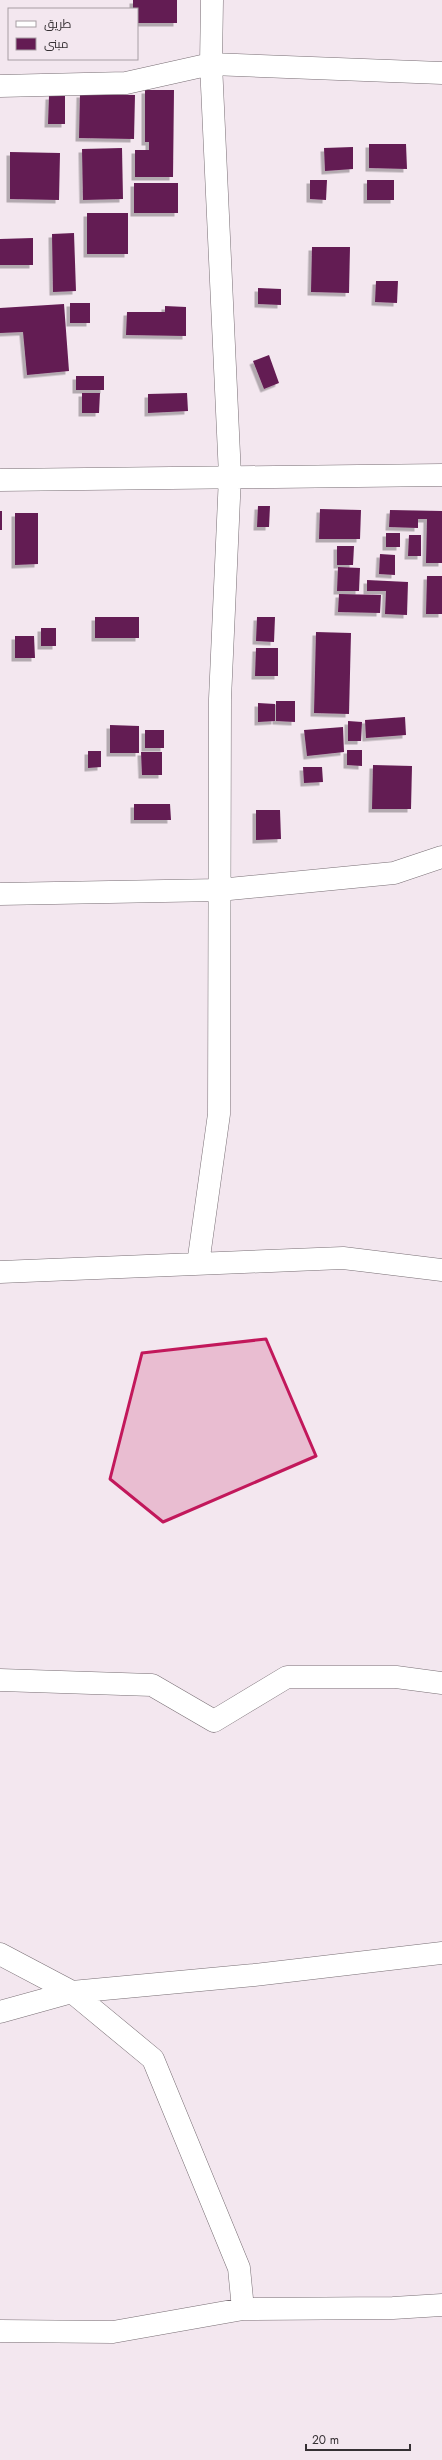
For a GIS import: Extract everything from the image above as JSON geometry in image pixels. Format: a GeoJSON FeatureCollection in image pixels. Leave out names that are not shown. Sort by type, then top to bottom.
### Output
{"type":"FeatureCollection","features":[{"type":"Feature","properties":{"kind":"street"},"geometry":{"type":"LineString","coordinates":[[198,1264],[219,1114],[220,699],[230,476],[211,64],[212,0]]}},
{"type":"Feature","properties":{"kind":"street"},"geometry":{"type":"LineString","coordinates":[[0,86],[126,83],[211,64],[442,73]]}},
{"type":"Feature","properties":{"kind":"street"},"geometry":{"type":"LineString","coordinates":[[0,480],[230,476],[442,475]]}},
{"type":"Feature","properties":{"kind":"street"},"geometry":{"type":"LineString","coordinates":[[0,894],[219,890],[394,873],[442,857]]}},
{"type":"Feature","properties":{"kind":"street"},"geometry":{"type":"LineString","coordinates":[[0,1272],[342,1258],[442,1270]]}},
{"type":"Feature","properties":{"kind":"street"},"geometry":{"type":"LineString","coordinates":[[0,1680],[152,1685],[214,1721],[287,1677],[396,1677],[442,1683]]}},
{"type":"Feature","properties":{"kind":"street"},"geometry":{"type":"LineString","coordinates":[[0,2012],[72,1992],[254,1976],[442,1953]]}},
{"type":"Feature","properties":{"kind":"street"},"geometry":{"type":"LineString","coordinates":[[0,1954],[72,1992],[153,2059],[239,2268],[243,2309]]}},
{"type":"Feature","properties":{"kind":"street"},"geometry":{"type":"LineString","coordinates":[[0,2330],[113,2332],[243,2309],[393,2308],[442,2305]]}},
{"type":"Feature","properties":{"kind":"highlighted area"},"geometry":{"type":"Polygon","coordinates":[[[266,1339],[316,1456],[163,1522],[110,1479],[142,1353],[266,1339]]]}},
{"type":"Feature","properties":{"kind":"building"},"geometry":{"type":"Polygon","coordinates":[[[133,0],[177,0],[177,23],[138,23],[138,8],[133,8],[133,0]]]}},
{"type":"Feature","properties":{"kind":"building"},"geometry":{"type":"Polygon","coordinates":[[[145,90],[174,90],[173,177],[135,177],[135,150],[149,150],[149,142],[145,142],[145,90]]]}},
{"type":"Feature","properties":{"kind":"building"},"geometry":{"type":"Polygon","coordinates":[[[80,94],[135,95],[134,139],[79,138],[80,94]]]}},
{"type":"Feature","properties":{"kind":"building"},"geometry":{"type":"Polygon","coordinates":[[[49,96],[65,96],[65,124],[48,124],[49,96]]]}},
{"type":"Feature","properties":{"kind":"building"},"geometry":{"type":"Polygon","coordinates":[[[369,144],[406,144],[407,169],[369,168],[369,144]]]}},
{"type":"Feature","properties":{"kind":"building"},"geometry":{"type":"Polygon","coordinates":[[[353,147],[353,169],[325,171],[324,148],[353,147]]]}},
{"type":"Feature","properties":{"kind":"building"},"geometry":{"type":"Polygon","coordinates":[[[122,148],[123,199],[83,200],[82,149],[122,148]]]}},
{"type":"Feature","properties":{"kind":"building"},"geometry":{"type":"Polygon","coordinates":[[[10,152],[60,153],[59,200],[10,199],[10,152]]]}},
{"type":"Feature","properties":{"kind":"building"},"geometry":{"type":"Polygon","coordinates":[[[310,180],[327,180],[326,200],[310,199],[310,180]]]}},
{"type":"Feature","properties":{"kind":"building"},"geometry":{"type":"Polygon","coordinates":[[[367,180],[394,180],[394,200],[367,200],[367,180]]]}},
{"type":"Feature","properties":{"kind":"building"},"geometry":{"type":"Polygon","coordinates":[[[134,183],[178,183],[178,213],[134,213],[134,183]]]}},
{"type":"Feature","properties":{"kind":"building"},"geometry":{"type":"Polygon","coordinates":[[[87,213],[128,213],[128,254],[87,254],[87,213]]]}},
{"type":"Feature","properties":{"kind":"building"},"geometry":{"type":"Polygon","coordinates":[[[74,233],[76,291],[53,292],[52,234],[74,233]]]}},
{"type":"Feature","properties":{"kind":"building"},"geometry":{"type":"Polygon","coordinates":[[[33,238],[33,265],[0,265],[0,239],[33,238]]]}},
{"type":"Feature","properties":{"kind":"building"},"geometry":{"type":"Polygon","coordinates":[[[312,247],[350,247],[349,293],[311,292],[312,247]]]}},
{"type":"Feature","properties":{"kind":"building"},"geometry":{"type":"Polygon","coordinates":[[[376,281],[398,281],[397,303],[375,302],[376,281]]]}},
{"type":"Feature","properties":{"kind":"building"},"geometry":{"type":"Polygon","coordinates":[[[258,288],[281,289],[281,305],[258,304],[258,288]]]}},
{"type":"Feature","properties":{"kind":"building"},"geometry":{"type":"Polygon","coordinates":[[[70,303],[90,303],[90,323],[70,323],[70,303]]]}},
{"type":"Feature","properties":{"kind":"building"},"geometry":{"type":"Polygon","coordinates":[[[64,304],[69,371],[27,375],[23,332],[0,333],[0,308],[64,304]]]}},
{"type":"Feature","properties":{"kind":"building"},"geometry":{"type":"Polygon","coordinates":[[[165,306],[186,307],[186,336],[126,335],[127,312],[165,312],[165,306]]]}},
{"type":"Feature","properties":{"kind":"building"},"geometry":{"type":"Polygon","coordinates":[[[269,355],[279,383],[264,389],[253,361],[269,355]]]}},
{"type":"Feature","properties":{"kind":"building"},"geometry":{"type":"Polygon","coordinates":[[[76,376],[104,376],[104,390],[76,390],[76,376]]]}},
{"type":"Feature","properties":{"kind":"building"},"geometry":{"type":"Polygon","coordinates":[[[82,393],[100,393],[99,413],[82,413],[82,393]]]}},
{"type":"Feature","properties":{"kind":"building"},"geometry":{"type":"Polygon","coordinates":[[[187,393],[188,411],[148,413],[148,394],[187,393]]]}},
{"type":"Feature","properties":{"kind":"building"},"geometry":{"type":"Polygon","coordinates":[[[258,506],[270,506],[269,527],[257,527],[258,506]]]}},
{"type":"Feature","properties":{"kind":"building"},"geometry":{"type":"Polygon","coordinates":[[[320,509],[361,510],[360,539],[319,539],[320,509]]]}},
{"type":"Feature","properties":{"kind":"building"},"geometry":{"type":"Polygon","coordinates":[[[390,510],[442,511],[442,563],[426,563],[427,519],[418,519],[418,528],[389,527],[390,510]]]}},
{"type":"Feature","properties":{"kind":"building"},"geometry":{"type":"Polygon","coordinates":[[[0,511],[2,511],[2,530],[0,530],[0,511]]]}},
{"type":"Feature","properties":{"kind":"building"},"geometry":{"type":"Polygon","coordinates":[[[15,513],[38,513],[38,564],[15,565],[15,513]]]}},
{"type":"Feature","properties":{"kind":"building"},"geometry":{"type":"Polygon","coordinates":[[[386,533],[400,533],[400,547],[386,547],[386,533]]]}},
{"type":"Feature","properties":{"kind":"building"},"geometry":{"type":"Polygon","coordinates":[[[409,535],[421,535],[421,556],[408,556],[409,535]]]}},
{"type":"Feature","properties":{"kind":"building"},"geometry":{"type":"Polygon","coordinates":[[[337,546],[354,546],[353,565],[337,565],[337,546]]]}},
{"type":"Feature","properties":{"kind":"building"},"geometry":{"type":"Polygon","coordinates":[[[380,554],[395,555],[395,575],[379,574],[380,554]]]}},
{"type":"Feature","properties":{"kind":"building"},"geometry":{"type":"Polygon","coordinates":[[[338,567],[360,568],[359,591],[337,591],[338,567]]]}},
{"type":"Feature","properties":{"kind":"building"},"geometry":{"type":"Polygon","coordinates":[[[427,576],[442,576],[442,614],[426,614],[427,576]]]}},
{"type":"Feature","properties":{"kind":"building"},"geometry":{"type":"Polygon","coordinates":[[[367,580],[408,582],[407,615],[385,614],[386,591],[367,591],[367,580]]]}},
{"type":"Feature","properties":{"kind":"building"},"geometry":{"type":"Polygon","coordinates":[[[339,594],[381,595],[380,613],[338,612],[339,594]]]}},
{"type":"Feature","properties":{"kind":"building"},"geometry":{"type":"Polygon","coordinates":[[[95,617],[139,617],[139,638],[95,638],[95,617]]]}},
{"type":"Feature","properties":{"kind":"building"},"geometry":{"type":"Polygon","coordinates":[[[257,617],[275,617],[274,642],[256,641],[257,617]]]}},
{"type":"Feature","properties":{"kind":"building"},"geometry":{"type":"Polygon","coordinates":[[[41,628],[56,628],[56,646],[41,646],[41,628]]]}},
{"type":"Feature","properties":{"kind":"building"},"geometry":{"type":"Polygon","coordinates":[[[316,632],[351,633],[349,714],[314,713],[316,632]]]}},
{"type":"Feature","properties":{"kind":"building"},"geometry":{"type":"Polygon","coordinates":[[[15,636],[34,636],[35,658],[15,658],[15,636]]]}},
{"type":"Feature","properties":{"kind":"building"},"geometry":{"type":"Polygon","coordinates":[[[256,648],[278,648],[278,676],[255,676],[256,648]]]}},
{"type":"Feature","properties":{"kind":"building"},"geometry":{"type":"Polygon","coordinates":[[[276,701],[295,701],[295,722],[276,721],[276,701]]]}},
{"type":"Feature","properties":{"kind":"building"},"geometry":{"type":"Polygon","coordinates":[[[258,703],[275,704],[275,721],[258,722],[258,703]]]}},
{"type":"Feature","properties":{"kind":"building"},"geometry":{"type":"Polygon","coordinates":[[[405,717],[406,735],[366,738],[365,720],[405,717]]]}},
{"type":"Feature","properties":{"kind":"building"},"geometry":{"type":"Polygon","coordinates":[[[348,721],[362,722],[361,741],[348,741],[348,721]]]}},
{"type":"Feature","properties":{"kind":"building"},"geometry":{"type":"Polygon","coordinates":[[[110,725],[139,726],[139,753],[110,753],[110,725]]]}},
{"type":"Feature","properties":{"kind":"building"},"geometry":{"type":"Polygon","coordinates":[[[343,727],[344,752],[307,756],[304,730],[343,727]]]}},
{"type":"Feature","properties":{"kind":"building"},"geometry":{"type":"Polygon","coordinates":[[[145,730],[164,730],[164,748],[145,748],[145,730]]]}},
{"type":"Feature","properties":{"kind":"building"},"geometry":{"type":"Polygon","coordinates":[[[347,750],[362,750],[362,766],[347,765],[347,750]]]}},
{"type":"Feature","properties":{"kind":"building"},"geometry":{"type":"Polygon","coordinates":[[[88,751],[101,751],[101,767],[88,768],[88,751]]]}},
{"type":"Feature","properties":{"kind":"building"},"geometry":{"type":"Polygon","coordinates":[[[141,752],[162,752],[162,775],[142,775],[141,752]]]}},
{"type":"Feature","properties":{"kind":"building"},"geometry":{"type":"Polygon","coordinates":[[[373,765],[412,766],[411,809],[372,809],[373,765]]]}},
{"type":"Feature","properties":{"kind":"building"},"geometry":{"type":"Polygon","coordinates":[[[303,767],[322,767],[323,782],[304,783],[303,767]]]}},
{"type":"Feature","properties":{"kind":"building"},"geometry":{"type":"Polygon","coordinates":[[[134,804],[170,804],[171,820],[134,820],[134,804]]]}},
{"type":"Feature","properties":{"kind":"building"},"geometry":{"type":"Polygon","coordinates":[[[256,810],[280,810],[281,839],[256,840],[256,810]]]}}]}
